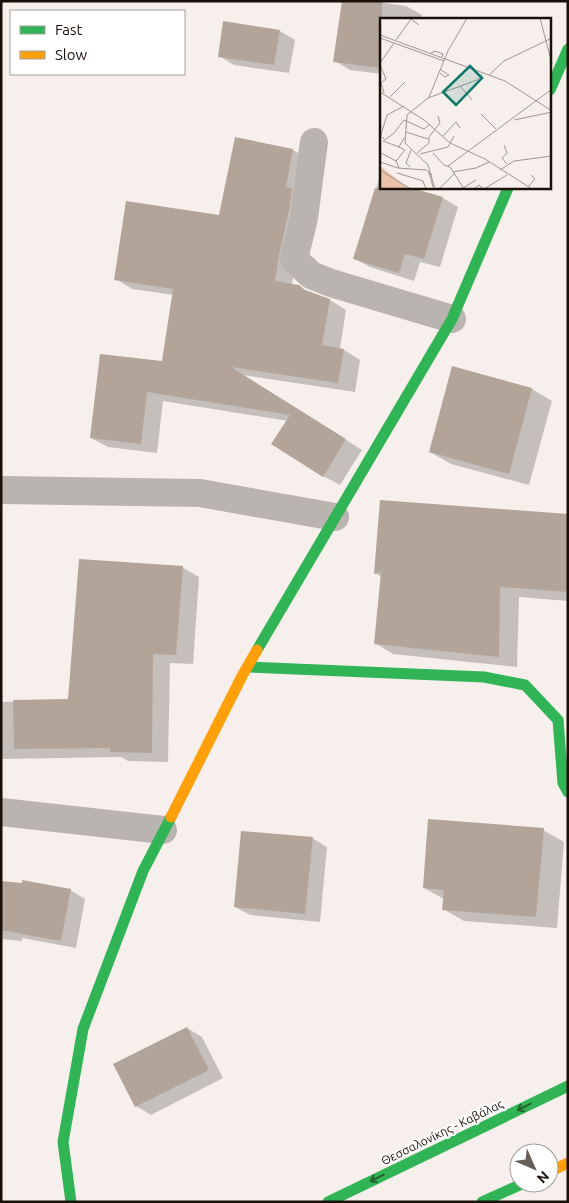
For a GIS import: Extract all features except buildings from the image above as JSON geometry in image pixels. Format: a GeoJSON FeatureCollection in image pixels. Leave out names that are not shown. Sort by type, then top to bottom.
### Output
{"type":"FeatureCollection","features":[{"type":"Feature","properties":{"kind":"street"},"geometry":{"type":"LineString","coordinates":[[552,85],[568,49]]}},
{"type":"Feature","properties":{"kind":"street"},"geometry":{"type":"LineString","coordinates":[[314,142],[304,218],[294,259],[311,275],[331,283],[452,319]]}},
{"type":"Feature","properties":{"kind":"street"},"geometry":{"type":"LineString","coordinates":[[71,1202],[63,1142],[83,1030],[143,871],[248,667],[452,319],[508,189]]}},
{"type":"Feature","properties":{"kind":"street"},"geometry":{"type":"LineString","coordinates":[[1,490],[200,493],[335,517]]}},
{"type":"Feature","properties":{"kind":"street"},"geometry":{"type":"LineString","coordinates":[[248,667],[484,677],[525,685],[558,720],[563,783],[568,792]]}},
{"type":"Feature","properties":{"kind":"street"},"geometry":{"type":"LineString","coordinates":[[1,812],[163,830]]}},
{"type":"Feature","properties":{"kind":"street","name":"Θεσσαλονίκης - Καβάλας"},"geometry":{"type":"LineString","coordinates":[[328,1202],[568,1086]]}},
{"type":"Feature","properties":{"kind":"street"},"geometry":{"type":"LineString","coordinates":[[482,1202],[509,1190]]}},
{"type":"Feature","properties":{"kind":"traffic: fast"},"geometry":{"type":"LineString","coordinates":[[552,85],[568,49]]}},
{"type":"Feature","properties":{"kind":"traffic: fast"},"geometry":{"type":"LineString","coordinates":[[257,650],[452,319],[508,189]]}},
{"type":"Feature","properties":{"kind":"traffic: fast"},"geometry":{"type":"LineString","coordinates":[[248,667],[484,677],[525,685],[558,720],[563,783],[568,792]]}},
{"type":"Feature","properties":{"kind":"traffic: fast"},"geometry":{"type":"LineString","coordinates":[[71,1202],[63,1142],[83,1029],[143,871],[171,817]]}},
{"type":"Feature","properties":{"kind":"traffic: fast"},"geometry":{"type":"LineString","coordinates":[[328,1202],[568,1086]]}},
{"type":"Feature","properties":{"kind":"traffic: fast"},"geometry":{"type":"LineString","coordinates":[[482,1202],[509,1190]]}},
{"type":"Feature","properties":{"kind":"traffic: slow"},"geometry":{"type":"LineString","coordinates":[[171,817],[257,650]]}},
{"type":"Feature","properties":{"kind":"traffic: slow"},"geometry":{"type":"LineString","coordinates":[[559,1167],[568,1163]]}}]}
